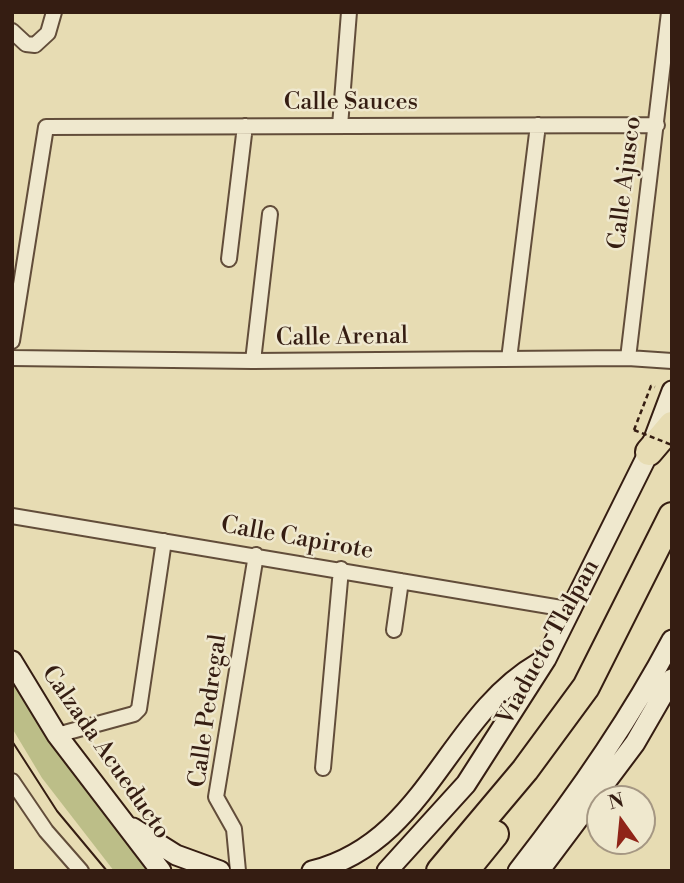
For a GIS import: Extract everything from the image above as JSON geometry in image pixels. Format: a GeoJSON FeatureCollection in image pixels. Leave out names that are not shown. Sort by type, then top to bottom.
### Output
{"type":"FeatureCollection","features":[{"type":"Feature","properties":{"kind":"highway"},"geometry":{"type":"LineString","coordinates":[[660,448],[672,425]]}},
{"type":"Feature","properties":{"kind":"highway","name":"Viaducto Tlalpan"},"geometry":{"type":"LineString","coordinates":[[440,871],[525,770],[586,687],[672,516]]}},
{"type":"Feature","properties":{"kind":"highway"},"geometry":{"type":"LineString","coordinates":[[465,871],[596,701],[672,550]]}},
{"type":"Feature","properties":{"kind":"main road","name":"Viaducto Tlalpan"},"geometry":{"type":"LineString","coordinates":[[387,871],[466,784],[546,659],[660,448],[672,391]]}},
{"type":"Feature","properties":{"kind":"main road"},"geometry":{"type":"LineString","coordinates":[[518,871],[581,790],[635,709],[672,640]]}},
{"type":"Feature","properties":{"kind":"main road"},"geometry":{"type":"LineString","coordinates":[[312,871],[366,848],[396,825],[500,692],[546,659]]}},
{"type":"Feature","properties":{"kind":"main road","name":"Calzada Acueducto"},"geometry":{"type":"LineString","coordinates":[[12,661],[57,735],[161,871]]}},
{"type":"Feature","properties":{"kind":"main road"},"geometry":{"type":"LineString","coordinates":[[539,871],[553,862],[635,743],[672,679]]}},
{"type":"Feature","properties":{"kind":"main road"},"geometry":{"type":"LineString","coordinates":[[121,820],[176,855],[220,871]]}},
{"type":"Feature","properties":{"kind":"street"},"geometry":{"type":"LineString","coordinates":[[12,31],[26,44],[35,45],[48,33],[54,12]]}},
{"type":"Feature","properties":{"kind":"street"},"geometry":{"type":"LineString","coordinates":[[340,126],[349,12]]}},
{"type":"Feature","properties":{"kind":"street","name":"Calle Ajusco"},"geometry":{"type":"LineString","coordinates":[[628,358],[669,12]]}},
{"type":"Feature","properties":{"kind":"street"},"geometry":{"type":"LineString","coordinates":[[509,359],[538,125]]}},
{"type":"Feature","properties":{"kind":"street","name":"Calle Sauces"},"geometry":{"type":"LineString","coordinates":[[12,341],[46,127],[657,125]]}},
{"type":"Feature","properties":{"kind":"street"},"geometry":{"type":"LineString","coordinates":[[229,259],[245,127]]}},
{"type":"Feature","properties":{"kind":"street"},"geometry":{"type":"LineString","coordinates":[[253,361],[270,214]]}},
{"type":"Feature","properties":{"kind":"street","name":"Calle Arenal"},"geometry":{"type":"LineString","coordinates":[[12,358],[253,361],[628,358],[672,361]]}},
{"type":"Feature","properties":{"kind":"street","name":"Calle Capirote"},"geometry":{"type":"LineString","coordinates":[[12,516],[573,610]]}},
{"type":"Feature","properties":{"kind":"street"},"geometry":{"type":"LineString","coordinates":[[57,735],[134,714],[139,709],[164,541]]}},
{"type":"Feature","properties":{"kind":"street","name":"Calle Pedregal"},"geometry":{"type":"LineString","coordinates":[[238,871],[234,829],[216,797],[256,555]]}},
{"type":"Feature","properties":{"kind":"street"},"geometry":{"type":"LineString","coordinates":[[323,768],[341,569]]}},
{"type":"Feature","properties":{"kind":"street"},"geometry":{"type":"LineString","coordinates":[[394,630],[401,580]]}},
{"type":"Feature","properties":{"kind":"street"},"geometry":{"type":"LineString","coordinates":[[12,781],[47,831],[81,871]]}},
{"type":"Feature","properties":{"kind":"path"},"geometry":{"type":"LineString","coordinates":[[651,386],[634,430],[660,448]]}},
{"type":"Feature","properties":{"kind":"green space"},"geometry":{"type":"Polygon","coordinates":[[[12,671],[155,871],[114,871],[42,778],[12,728],[12,671]]]}},
{"type":"Feature","properties":{"kind":"tram line"},"geometry":{"type":"LineString","coordinates":[[12,741],[57,811],[107,871]]}}]}
